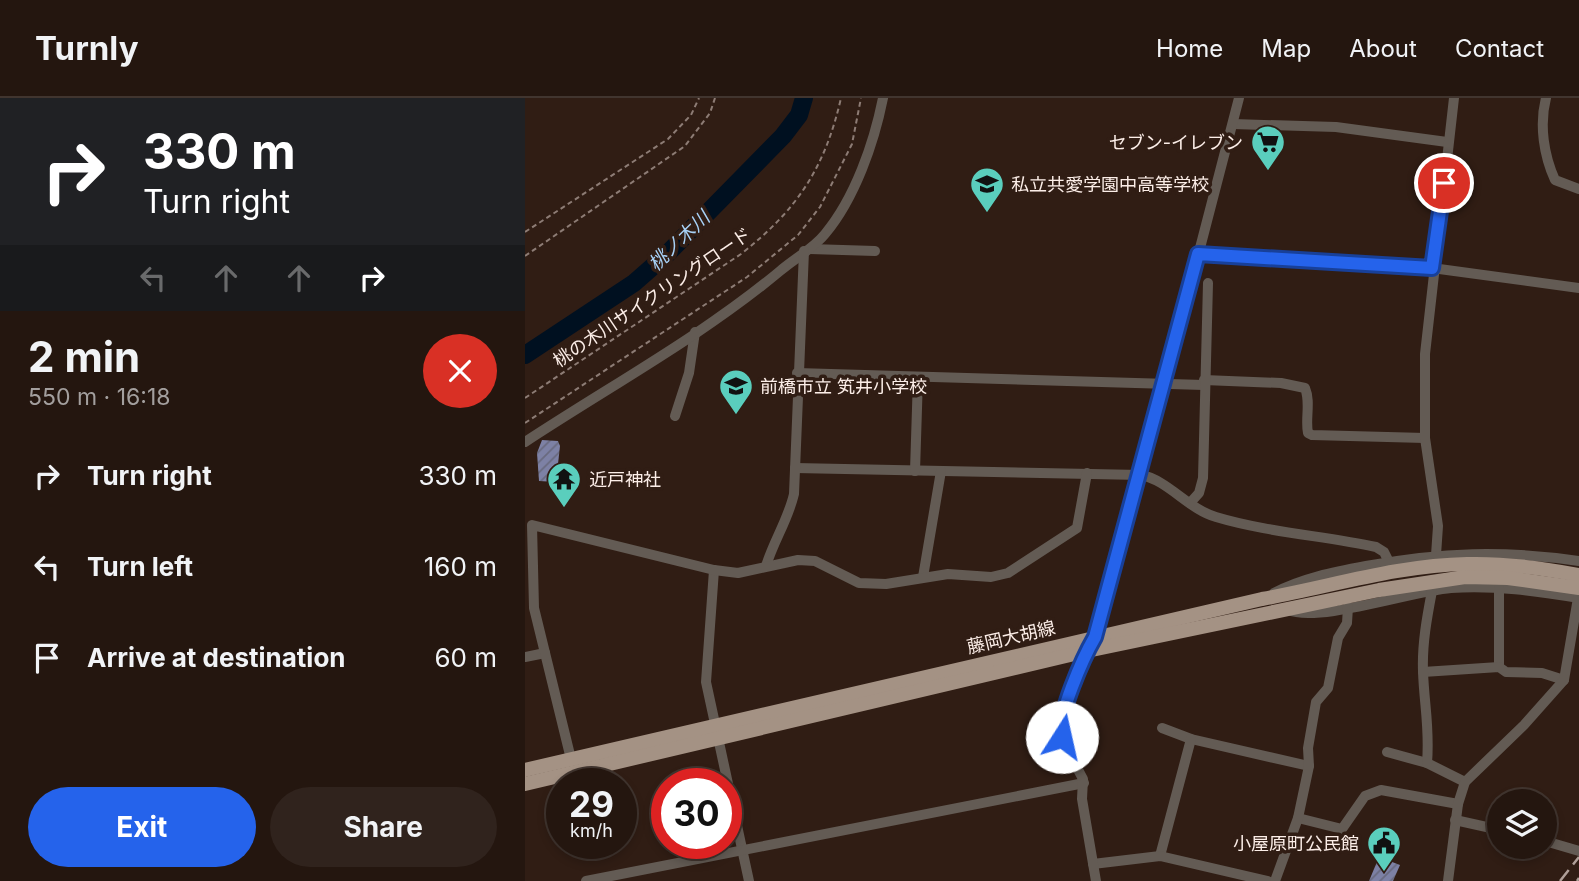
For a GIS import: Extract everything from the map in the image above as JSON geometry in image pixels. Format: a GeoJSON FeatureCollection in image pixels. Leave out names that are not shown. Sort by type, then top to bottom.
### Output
{"type":"FeatureCollection","features":[{"type":"Feature","properties":{"kind":"main road","name":"藤岡大胡線"},"geometry":{"type":"LineString","coordinates":[[525,784],[718,730],[1095,637],[1262,599],[1422,569],[1465,564],[1505,577]]}},
{"type":"Feature","properties":{"kind":"main road"},"geometry":{"type":"LineString","coordinates":[[1505,577],[1579,575]]}},
{"type":"Feature","properties":{"kind":"main road","name":"藤岡大胡線"},"geometry":{"type":"LineString","coordinates":[[525,770],[1087,650],[1422,582],[1465,577],[1505,577]]}},
{"type":"Feature","properties":{"kind":"main road"},"geometry":{"type":"LineString","coordinates":[[1505,577],[1579,594]]}},
{"type":"Feature","properties":{"kind":"street"},"geometry":{"type":"LineString","coordinates":[[525,442],[753,293],[825,234],[845,201],[873,139],[883,98]]}},
{"type":"Feature","properties":{"kind":"street"},"geometry":{"type":"LineString","coordinates":[[1096,881],[1082,799],[1084,783],[1060,728],[1087,650],[1095,637],[1141,475],[1162,385],[1239,98]]}},
{"type":"Feature","properties":{"kind":"street"},"geometry":{"type":"LineString","coordinates":[[1436,555],[1438,526],[1425,438],[1425,354],[1432,268],[1454,98]]}},
{"type":"Feature","properties":{"kind":"street"},"geometry":{"type":"LineString","coordinates":[[1546,98],[1543,110],[1546,159],[1555,180],[1579,189]]}},
{"type":"Feature","properties":{"kind":"street"},"geometry":{"type":"LineString","coordinates":[[1233,124],[1336,127],[1447,142]]}},
{"type":"Feature","properties":{"kind":"street"},"geometry":{"type":"LineString","coordinates":[[807,250],[875,251]]}},
{"type":"Feature","properties":{"kind":"street"},"geometry":{"type":"LineString","coordinates":[[766,566],[774,538],[788,519],[795,494],[797,373],[802,363],[807,250]]}},
{"type":"Feature","properties":{"kind":"street"},"geometry":{"type":"LineString","coordinates":[[1198,254],[1432,268],[1579,288]]}},
{"type":"Feature","properties":{"kind":"street"},"geometry":{"type":"LineString","coordinates":[[1190,503],[1202,486],[1208,283]]}},
{"type":"Feature","properties":{"kind":"street"},"geometry":{"type":"LineString","coordinates":[[674,416],[689,373],[695,332]]}},
{"type":"Feature","properties":{"kind":"street"},"geometry":{"type":"LineString","coordinates":[[797,373],[1162,385],[1204,382],[1281,383],[1305,388],[1306,424],[1308,433],[1312,435],[1425,438]]}},
{"type":"Feature","properties":{"kind":"street"},"geometry":{"type":"LineString","coordinates":[[915,471],[918,377]]}},
{"type":"Feature","properties":{"kind":"street"},"geometry":{"type":"LineString","coordinates":[[796,468],[1141,475],[1156,478],[1177,497],[1213,517],[1376,547],[1384,552],[1389,562]]}},
{"type":"Feature","properties":{"kind":"street"},"geometry":{"type":"LineString","coordinates":[[923,577],[941,471]]}},
{"type":"Feature","properties":{"kind":"street"},"geometry":{"type":"LineString","coordinates":[[572,759],[534,608],[529,522],[714,570],[739,573],[766,566],[815,561],[859,583],[886,584],[948,574],[991,577],[1008,573],[1079,525],[1087,473]]}},
{"type":"Feature","properties":{"kind":"street"},"geometry":{"type":"LineString","coordinates":[[1262,599],[1314,577],[1436,555],[1508,552],[1579,561]]}},
{"type":"Feature","properties":{"kind":"street"},"geometry":{"type":"LineString","coordinates":[[714,570],[706,682],[749,881]]}},
{"type":"Feature","properties":{"kind":"street"},"geometry":{"type":"LineString","coordinates":[[1286,609],[1308,614],[1505,577],[1499,667]]}},
{"type":"Feature","properties":{"kind":"street"},"geometry":{"type":"LineString","coordinates":[[1427,763],[1430,729],[1423,672],[1425,631],[1433,591]]}},
{"type":"Feature","properties":{"kind":"street"},"geometry":{"type":"LineString","coordinates":[[1448,881],[1455,820],[1465,782],[1524,725],[1564,680],[1579,594]]}},
{"type":"Feature","properties":{"kind":"street"},"geometry":{"type":"LineString","coordinates":[[1275,881],[1298,817],[1309,766],[1308,748],[1316,702],[1328,688],[1338,638],[1347,623],[1345,608]]}},
{"type":"Feature","properties":{"kind":"street"},"geometry":{"type":"LineString","coordinates":[[525,657],[545,653]]}},
{"type":"Feature","properties":{"kind":"street"},"geometry":{"type":"LineString","coordinates":[[1423,672],[1499,667],[1506,672],[1542,673],[1564,680]]}},
{"type":"Feature","properties":{"kind":"street"},"geometry":{"type":"LineString","coordinates":[[1162,728],[1191,739],[1309,766]]}},
{"type":"Feature","properties":{"kind":"street"},"geometry":{"type":"LineString","coordinates":[[1160,856],[1191,739]]}},
{"type":"Feature","properties":{"kind":"street"},"geometry":{"type":"LineString","coordinates":[[1387,752],[1427,763],[1465,782]]}},
{"type":"Feature","properties":{"kind":"street"},"geometry":{"type":"LineString","coordinates":[[586,881],[1084,783]]}},
{"type":"Feature","properties":{"kind":"street"},"geometry":{"type":"LineString","coordinates":[[1298,817],[1342,829],[1365,796],[1381,790],[1458,804]]}},
{"type":"Feature","properties":{"kind":"street"},"geometry":{"type":"LineString","coordinates":[[1455,820],[1487,827]]}},
{"type":"Feature","properties":{"kind":"street"},"geometry":{"type":"LineString","coordinates":[[1557,844],[1579,849]]}},
{"type":"Feature","properties":{"kind":"street"},"geometry":{"type":"LineString","coordinates":[[1093,864],[1160,856],[1268,881]]}},
{"type":"Feature","properties":{"kind":"path"},"geometry":{"type":"LineString","coordinates":[[525,232],[668,139],[691,115],[699,98]]}},
{"type":"Feature","properties":{"kind":"path"},"geometry":{"type":"LineString","coordinates":[[525,256],[685,146],[704,122],[715,98]]}},
{"type":"Feature","properties":{"kind":"path","name":"桃の木川サイクリングロード"},"geometry":{"type":"LineString","coordinates":[[525,398],[741,254],[774,228],[819,167],[833,135],[841,98]]}},
{"type":"Feature","properties":{"kind":"path"},"geometry":{"type":"LineString","coordinates":[[525,423],[747,277],[798,235],[820,206],[852,144],[861,98]]}},
{"type":"Feature","properties":{"kind":"building"},"geometry":{"type":"Polygon","coordinates":[[[542,440],[558,441],[560,446],[556,482],[539,481],[537,453],[542,440]]]}},
{"type":"Feature","properties":{"kind":"building","name":"小屋原町公民館"},"geometry":{"type":"Polygon","coordinates":[[[1379,857],[1400,865],[1393,881],[1369,881],[1379,857]]]}},
{"type":"Feature","properties":{"kind":"waterway","name":"桃ノ木川"},"geometry":{"type":"LineString","coordinates":[[525,355],[634,283],[667,254],[783,136],[799,115],[804,98]]}},
{"type":"Feature","properties":{"kind":"railway"},"geometry":{"type":"LineString","coordinates":[[1560,881],[1579,857]]}},
{"type":"Feature","properties":{"kind":"place","name":"セブン-イレブン"},"geometry":{"type":"Point","coordinates":[1268,172]}},
{"type":"Feature","properties":{"kind":"place","name":"私立共愛学園中高等学校"},"geometry":{"type":"Point","coordinates":[987,214]}},
{"type":"Feature","properties":{"kind":"place","name":"前橋市立 笂井小学校"},"geometry":{"type":"Point","coordinates":[736,416]}},
{"type":"Feature","properties":{"kind":"place","name":"近戸神社"},"geometry":{"type":"Point","coordinates":[564,509]}},
{"type":"Feature","properties":{"kind":"place","name":"小屋原町公民館"},"geometry":{"type":"Point","coordinates":[1384,873]}},
{"type":"Feature","properties":{"kind":"route"},"geometry":{"type":"LineString","coordinates":[[1062,737],[1060,728],[1087,650],[1095,637],[1141,475],[1162,385],[1198,254],[1432,268],[1444,183]]}}]}
